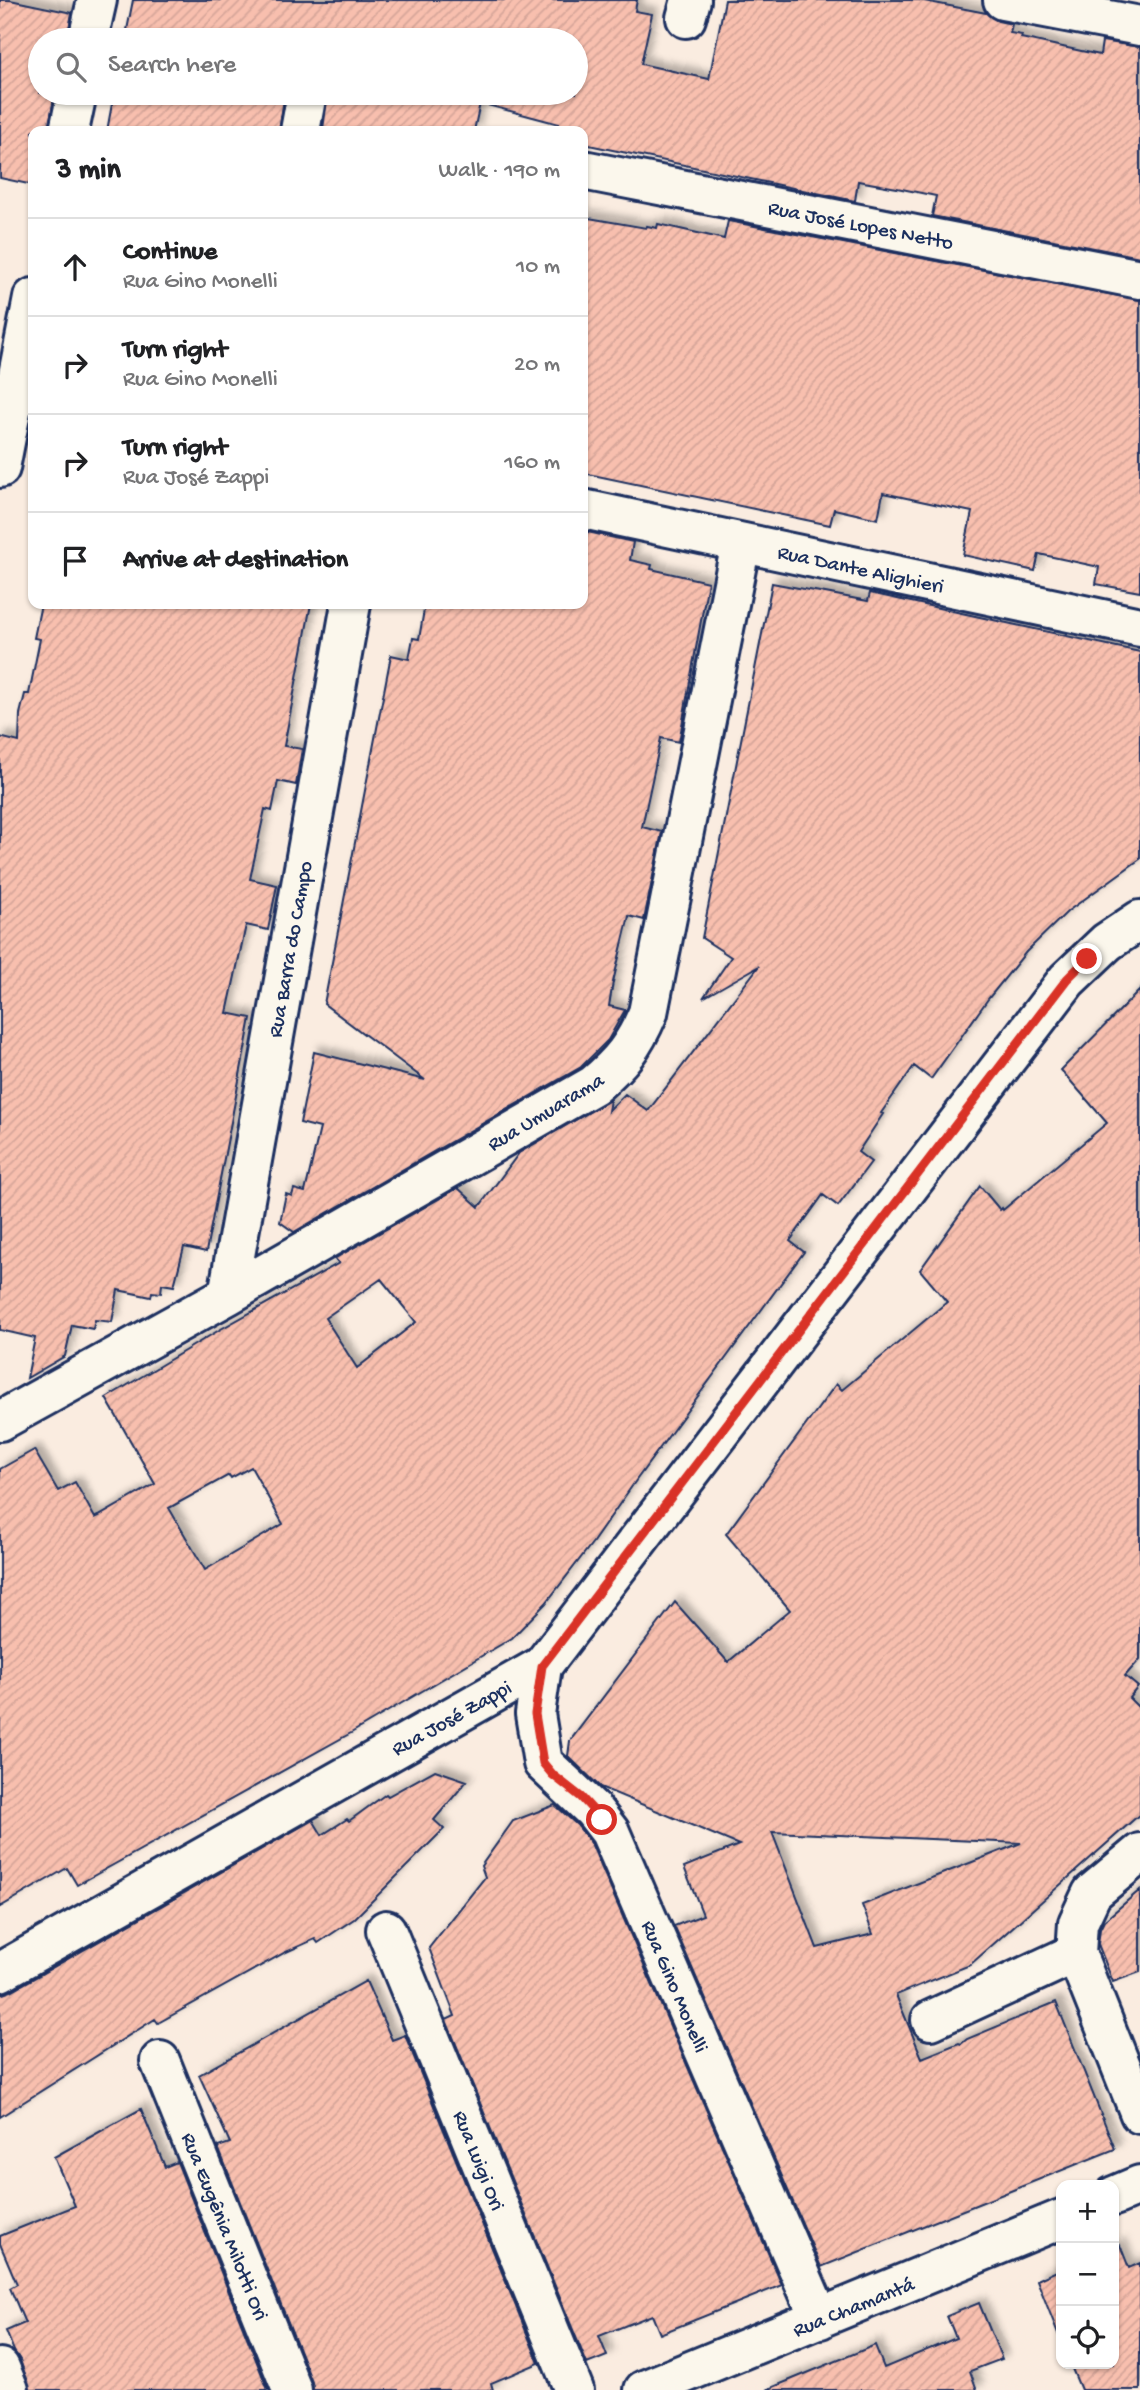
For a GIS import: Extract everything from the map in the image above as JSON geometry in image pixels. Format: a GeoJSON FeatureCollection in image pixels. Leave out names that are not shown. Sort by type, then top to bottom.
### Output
{"type":"FeatureCollection","features":[{"type":"Feature","properties":{"kind":"street"},"geometry":{"type":"LineString","coordinates":[[91,28],[97,0]]}},
{"type":"Feature","properties":{"kind":"street"},"geometry":{"type":"LineString","coordinates":[[1003,0],[1140,26]]}},
{"type":"Feature","properties":{"kind":"street"},"geometry":{"type":"LineString","coordinates":[[70,126],[74,105]]}},
{"type":"Feature","properties":{"kind":"street"},"geometry":{"type":"LineString","coordinates":[[301,126],[305,105]]}},
{"type":"Feature","properties":{"kind":"street","name":"Rua José Lopes Netto"},"geometry":{"type":"LineString","coordinates":[[588,171],[1140,279]]}},
{"type":"Feature","properties":{"kind":"street"},"geometry":{"type":"LineString","coordinates":[[0,468],[28,324]]}},
{"type":"Feature","properties":{"kind":"street","name":"Rua Dante Alighieri"},"geometry":{"type":"LineString","coordinates":[[588,510],[1140,627]]}},
{"type":"Feature","properties":{"kind":"street","name":"Rua Umuarama"},"geometry":{"type":"LineString","coordinates":[[0,1421],[228,1295],[594,1085],[620,1063],[637,1039],[648,1013],[741,543]]}},
{"type":"Feature","properties":{"kind":"street","name":"Rua Barra do Campo"},"geometry":{"type":"LineString","coordinates":[[228,1295],[350,609]]}},
{"type":"Feature","properties":{"kind":"street","name":"Rua José Zappi"},"geometry":{"type":"LineString","coordinates":[[0,1972],[542,1666],[1067,979],[1107,942],[1140,920]]}},
{"type":"Feature","properties":{"kind":"street","name":"Rua Gino Monelli"},"geometry":{"type":"LineString","coordinates":[[542,1666],[535,1714],[543,1763],[593,1810],[610,1832],[820,2319]]}},
{"type":"Feature","properties":{"kind":"street"},"geometry":{"type":"LineString","coordinates":[[1140,1853],[1092,1893],[1078,1923],[1076,1953],[1140,2114]]}},
{"type":"Feature","properties":{"kind":"street","name":"Rua Luigi Ori"},"geometry":{"type":"LineString","coordinates":[[386,1930],[574,2390]]}},
{"type":"Feature","properties":{"kind":"street"},"geometry":{"type":"LineString","coordinates":[[931,2020],[1076,1953]]}},
{"type":"Feature","properties":{"kind":"street","name":"Rua Eugênia Milotti Ori"},"geometry":{"type":"LineString","coordinates":[[160,2061],[292,2390]]}},
{"type":"Feature","properties":{"kind":"street"},"geometry":{"type":"LineString","coordinates":[[1119,2194],[1140,2185]]}},
{"type":"Feature","properties":{"kind":"street","name":"Rua Chamantá"},"geometry":{"type":"LineString","coordinates":[[679,2383],[820,2319],[1056,2221]]}},
{"type":"Feature","properties":{"kind":"street"},"geometry":{"type":"LineString","coordinates":[[0,2368],[9,2390]]}},
{"type":"Feature","properties":{"kind":"building"},"geometry":{"type":"Polygon","coordinates":[[[0,0],[72,13],[69,28],[28,28],[28,105],[53,105],[49,126],[28,126],[28,184],[0,178],[0,0]]]}},
{"type":"Feature","properties":{"kind":"building"},"geometry":{"type":"Polygon","coordinates":[[[133,0],[637,0],[635,11],[652,14],[641,64],[709,79],[725,0],[919,0],[986,13],[998,21],[1012,24],[1010,33],[1022,35],[1021,38],[1100,55],[1102,41],[1140,47],[1140,257],[932,216],[936,196],[897,188],[858,181],[855,201],[588,145],[588,126],[558,126],[488,105],[588,105],[588,28],[127,28],[133,0]]]}},
{"type":"Feature","properties":{"kind":"building"},"geometry":{"type":"Polygon","coordinates":[[[112,105],[283,105],[280,126],[108,126],[112,105]]]}},
{"type":"Feature","properties":{"kind":"building"},"geometry":{"type":"Polygon","coordinates":[[[326,105],[480,105],[475,126],[323,126],[326,105]]]}},
{"type":"Feature","properties":{"kind":"building"},"geometry":{"type":"Polygon","coordinates":[[[588,218],[646,228],[657,228],[658,224],[724,239],[728,221],[1140,300],[1140,592],[1096,584],[1099,567],[1039,554],[1035,571],[963,555],[972,512],[883,493],[878,519],[834,509],[830,525],[588,474],[588,218]]]}},
{"type":"Feature","properties":{"kind":"building"},"geometry":{"type":"Polygon","coordinates":[[[588,532],[633,542],[630,560],[652,565],[651,569],[708,582],[679,742],[661,738],[642,827],[662,832],[644,920],[629,916],[609,1006],[625,1010],[608,1040],[581,1067],[294,1232],[280,1222],[286,1194],[292,1196],[294,1189],[305,1192],[320,1128],[300,1123],[314,1052],[425,1080],[324,1004],[391,655],[409,659],[413,638],[419,639],[424,609],[588,609],[588,532]]]}},
{"type":"Feature","properties":{"kind":"building"},"geometry":{"type":"Polygon","coordinates":[[[772,583],[868,601],[870,593],[1140,652],[1140,859],[1068,911],[1026,952],[988,999],[931,1079],[914,1066],[858,1152],[871,1162],[838,1206],[823,1195],[790,1241],[804,1252],[546,1603],[512,1638],[351,1733],[77,1885],[67,1868],[0,1907],[0,1469],[34,1450],[58,1491],[75,1482],[95,1518],[155,1484],[106,1398],[339,1263],[334,1259],[458,1188],[479,1207],[519,1153],[610,1100],[608,1111],[625,1094],[648,1111],[759,966],[703,998],[731,957],[702,938],[772,583]],[[381,1279],[325,1318],[357,1368],[416,1322],[381,1279]],[[251,1467],[231,1478],[229,1475],[169,1508],[205,1570],[283,1524],[251,1467]]]}},
{"type":"Feature","properties":{"kind":"building"},"geometry":{"type":"Polygon","coordinates":[[[40,609],[310,609],[284,746],[302,749],[296,785],[278,781],[272,811],[265,809],[250,879],[277,885],[268,930],[246,925],[227,1013],[251,1018],[206,1252],[184,1247],[174,1286],[162,1284],[161,1293],[152,1292],[151,1297],[118,1290],[112,1322],[95,1320],[93,1329],[72,1325],[65,1356],[27,1378],[35,1338],[0,1330],[0,737],[19,742],[20,714],[25,694],[29,694],[40,639],[34,638],[40,609]]]}},
{"type":"Feature","properties":{"kind":"building"},"geometry":{"type":"Polygon","coordinates":[[[1140,990],[1140,1659],[1125,1676],[1138,1687],[1129,1698],[1140,1709],[1140,1814],[970,1965],[896,1995],[922,2058],[961,2044],[967,2039],[1056,2002],[1115,2149],[821,2267],[674,1926],[703,1915],[684,1867],[739,1845],[600,1787],[568,1756],[570,1741],[675,1602],[728,1662],[790,1610],[726,1534],[836,1384],[842,1390],[947,1302],[920,1270],[980,1186],[1000,1210],[1003,1210],[1107,1123],[1061,1070],[1140,990]],[[772,1832],[817,1948],[873,1934],[862,1905],[1021,1843],[772,1832]]]}},
{"type":"Feature","properties":{"kind":"building"},"geometry":{"type":"Polygon","coordinates":[[[435,1770],[467,1781],[434,1820],[444,1829],[354,1919],[318,1943],[315,1939],[284,1953],[158,2023],[155,2019],[0,2117],[0,1995],[313,1820],[322,1835],[347,1819],[349,1821],[386,1794],[388,1796],[435,1770]]]}},
{"type":"Feature","properties":{"kind":"building"},"geometry":{"type":"Polygon","coordinates":[[[555,1805],[577,1825],[591,1843],[782,2285],[660,2334],[652,2315],[599,2336],[607,2356],[587,2364],[446,2020],[455,2016],[429,1948],[485,1877],[481,1866],[513,1821],[555,1805]]]}},
{"type":"Feature","properties":{"kind":"building"},"geometry":{"type":"Polygon","coordinates":[[[1140,1890],[1140,1972],[1113,1982],[1098,1944],[1100,1929],[1104,1921],[1140,1890]]]}},
{"type":"Feature","properties":{"kind":"building"},"geometry":{"type":"Polygon","coordinates":[[[366,1981],[392,2040],[405,2035],[539,2363],[491,2383],[493,2390],[313,2390],[218,2147],[230,2143],[199,2075],[366,1981]]]}},
{"type":"Feature","properties":{"kind":"building"},"geometry":{"type":"Polygon","coordinates":[[[141,2109],[165,2167],[177,2162],[268,2390],[30,2390],[6,2331],[25,2323],[10,2288],[17,2284],[0,2244],[0,2236],[75,2206],[54,2157],[141,2109]]]}},
{"type":"Feature","properties":{"kind":"building"},"geometry":{"type":"Polygon","coordinates":[[[1119,2245],[1129,2268],[1140,2263],[1140,2390],[1081,2390],[1072,2369],[1119,2369],[1119,2245]]]}},
{"type":"Feature","properties":{"kind":"building"},"geometry":{"type":"Polygon","coordinates":[[[1056,2271],[1056,2328],[1037,2280],[1056,2271]]]}},
{"type":"Feature","properties":{"kind":"building"},"geometry":{"type":"Polygon","coordinates":[[[979,2303],[1002,2359],[970,2371],[977,2390],[766,2390],[875,2345],[884,2368],[956,2338],[947,2316],[979,2303]]]}},
{"type":"Feature","properties":{"kind":"route"},"geometry":{"type":"LineString","coordinates":[[602,1820],[543,1763],[535,1714],[542,1666],[1067,979],[1087,959]]}}]}
